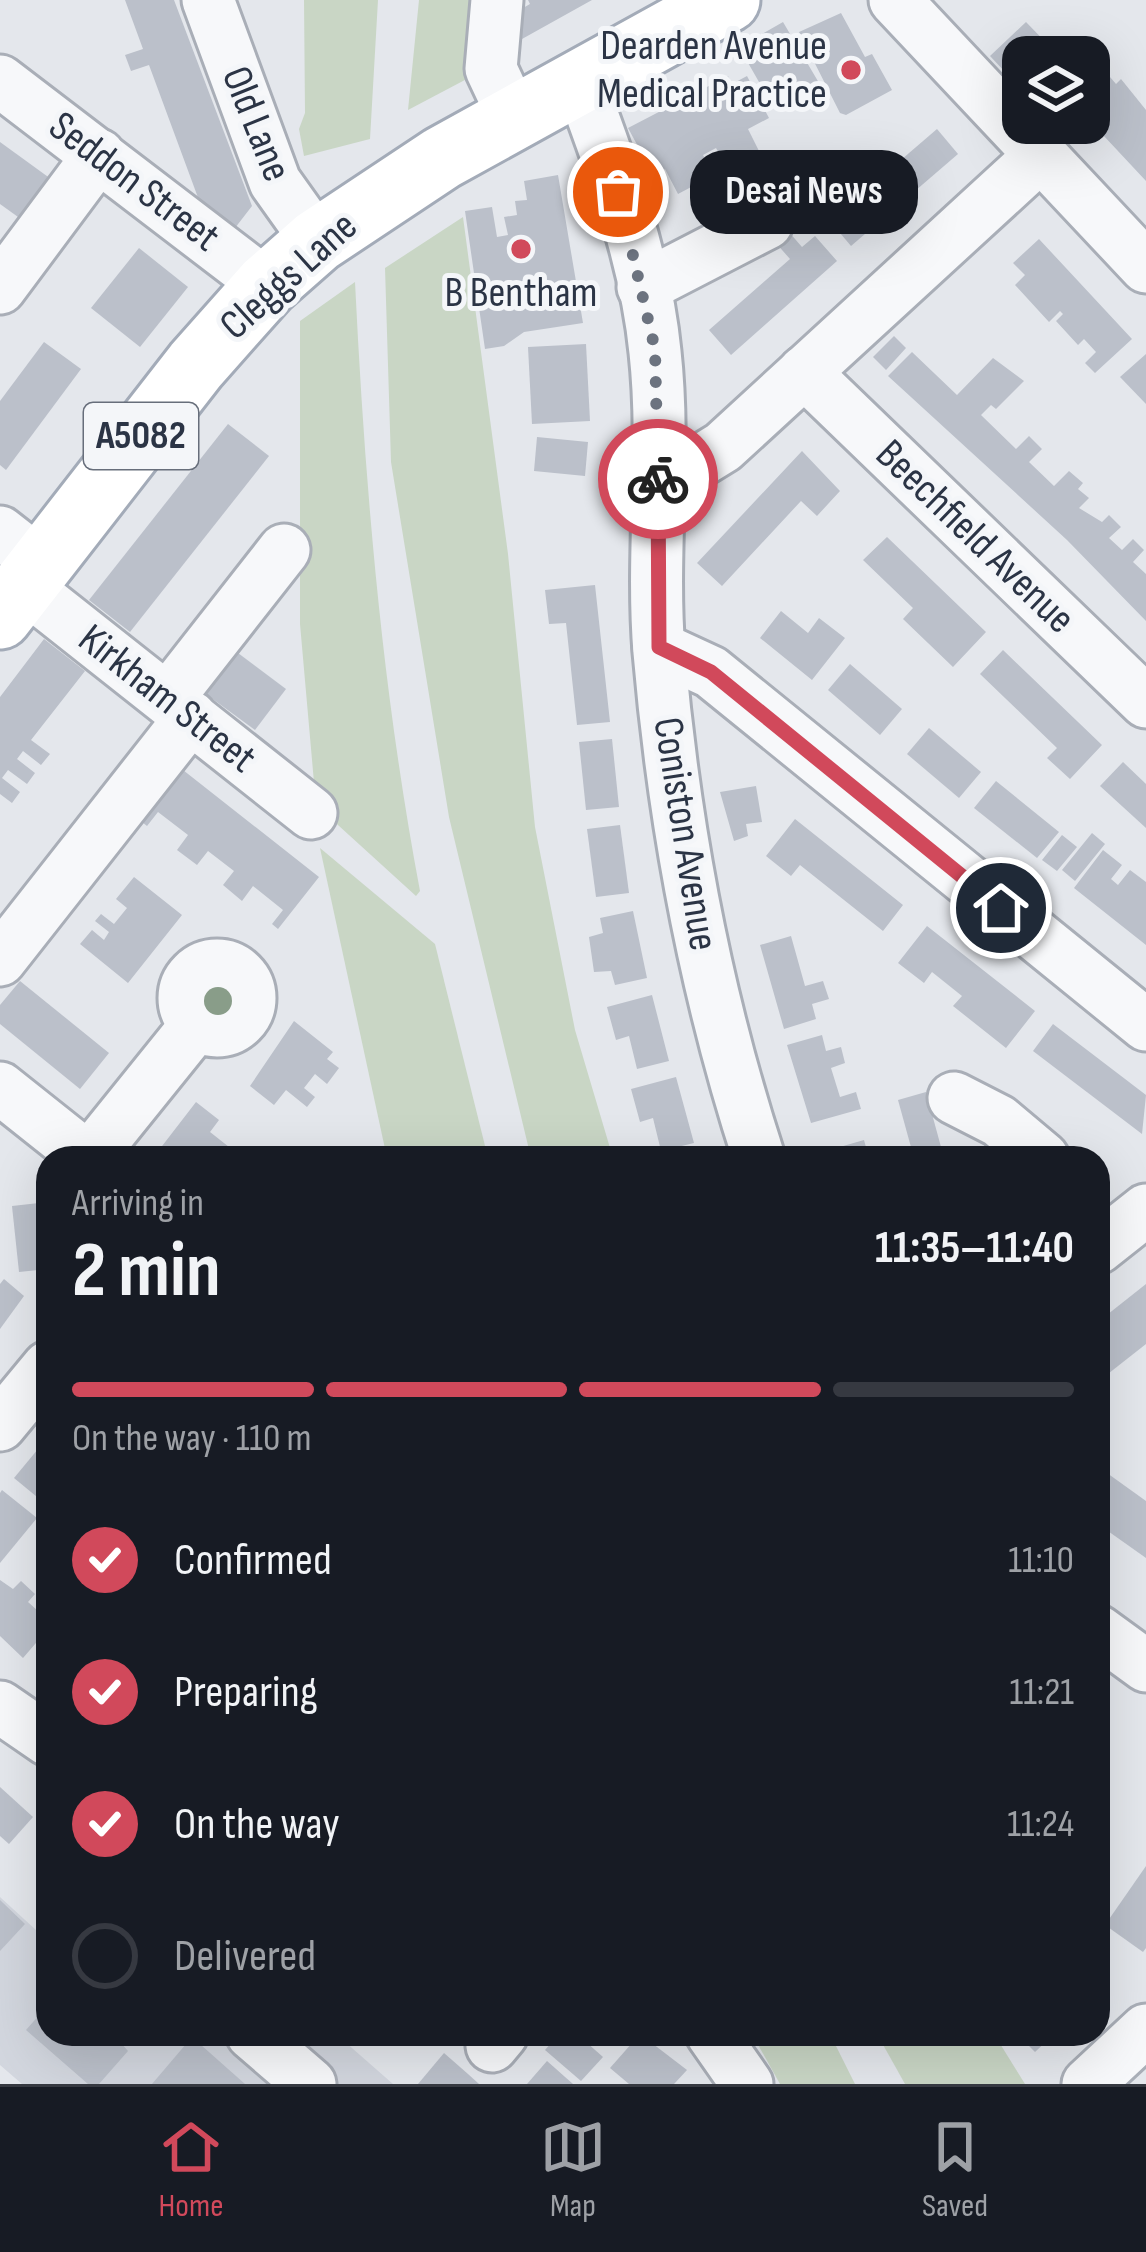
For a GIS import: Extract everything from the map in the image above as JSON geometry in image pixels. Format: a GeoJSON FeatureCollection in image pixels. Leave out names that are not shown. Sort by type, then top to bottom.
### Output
{"type":"FeatureCollection","features":[{"type":"Feature","properties":{"kind":"main road","name":"Cleggs Lane"},"geometry":{"type":"LineString","coordinates":[[16,575],[267,284],[333,229],[503,124],[728,0]]}},
{"type":"Feature","properties":{"kind":"street","name":"Old Lane"},"geometry":{"type":"LineString","coordinates":[[208,0],[275,182],[333,229]]}},
{"type":"Feature","properties":{"kind":"street"},"geometry":{"type":"LineString","coordinates":[[497,0],[491,69],[503,124]]}},
{"type":"Feature","properties":{"kind":"street"},"geometry":{"type":"LineString","coordinates":[[895,0],[1146,267]]}},
{"type":"Feature","properties":{"kind":"street","name":"Seddon Street"},"geometry":{"type":"LineString","coordinates":[[0,81],[267,284]]}},
{"type":"Feature","properties":{"kind":"street","name":"Coniston Avenue"},"geometry":{"type":"LineString","coordinates":[[580,82],[608,157],[655,349],[659,647],[675,807],[699,938],[730,1070],[754,1146]]}},
{"type":"Feature","properties":{"kind":"street"},"geometry":{"type":"LineString","coordinates":[[0,288],[99,155]]}},
{"type":"Feature","properties":{"kind":"street"},"geometry":{"type":"LineString","coordinates":[[658,474],[698,463],[723,447],[1040,155]]}},
{"type":"Feature","properties":{"kind":"street"},"geometry":{"type":"LineString","coordinates":[[643,287],[766,223]]}},
{"type":"Feature","properties":{"kind":"street","name":"Beechfield Avenue"},"geometry":{"type":"LineString","coordinates":[[804,373],[1146,702]]}},
{"type":"Feature","properties":{"kind":"street"},"geometry":{"type":"LineString","coordinates":[[0,960],[180,707],[284,550]]}},
{"type":"Feature","properties":{"kind":"street","name":"Kirkham Street"},"geometry":{"type":"LineString","coordinates":[[16,575],[310,813]]}},
{"type":"Feature","properties":{"kind":"street"},"geometry":{"type":"LineString","coordinates":[[659,647],[711,672],[1146,1025]]}},
{"type":"Feature","properties":{"kind":"street"},"geometry":{"type":"LineString","coordinates":[[98,1146],[197,1024]]}},
{"type":"Feature","properties":{"kind":"street"},"geometry":{"type":"LineString","coordinates":[[0,1088],[73,1146]]}},
{"type":"Feature","properties":{"kind":"street"},"geometry":{"type":"LineString","coordinates":[[954,1098],[999,1121],[1029,1146]]}},
{"type":"Feature","properties":{"kind":"street"},"geometry":{"type":"LineString","coordinates":[[0,1425],[36,1382]]}},
{"type":"Feature","properties":{"kind":"street"},"geometry":{"type":"LineString","coordinates":[[1110,1639],[1146,1666]]}},
{"type":"Feature","properties":{"kind":"street"},"geometry":{"type":"LineString","coordinates":[[0,1707],[36,1732]]}},
{"type":"Feature","properties":{"kind":"street"},"geometry":{"type":"LineString","coordinates":[[1088,2084],[1146,2030]]}},
{"type":"Feature","properties":{"kind":"street"},"geometry":{"type":"LineString","coordinates":[[266,2046],[310,2084]]}},
{"type":"Feature","properties":{"kind":"street"},"geometry":{"type":"LineString","coordinates":[[720,2046],[747,2084]]}},
{"type":"Feature","properties":{"kind":"shaded area"},"geometry":{"type":"Polygon","coordinates":[[[0,1897],[36,1930],[36,2046],[350,2046],[393,2084],[22,2084],[0,2065],[0,1897]]]}},
{"type":"Feature","properties":{"kind":"green space"},"geometry":{"type":"Polygon","coordinates":[[[304,0],[378,0],[370,139],[304,156],[299,129],[305,113],[304,0]]]}},
{"type":"Feature","properties":{"kind":"green space"},"geometry":{"type":"Polygon","coordinates":[[[419,0],[488,0],[480,72],[408,110],[419,0]]]}},
{"type":"Feature","properties":{"kind":"green space"},"geometry":{"type":"Polygon","coordinates":[[[463,217],[508,554],[535,827],[575,1030],[609,1146],[528,1146],[449,817],[391,462],[385,268],[463,217]]]}},
{"type":"Feature","properties":{"kind":"green space"},"geometry":{"type":"Polygon","coordinates":[[[355,282],[377,588],[420,891],[416,896],[316,805],[300,624],[300,321],[355,282]]]}},
{"type":"Feature","properties":{"kind":"green space"},"geometry":{"type":"Polygon","coordinates":[[[320,848],[435,944],[485,1146],[384,1146],[320,848]]]}},
{"type":"Feature","properties":{"kind":"green space"},"geometry":{"type":"Polygon","coordinates":[[[759,2046],[836,2046],[855,2084],[780,2084],[759,2046]]]}},
{"type":"Feature","properties":{"kind":"green space"},"geometry":{"type":"Polygon","coordinates":[[[884,2046],[1001,2046],[1025,2084],[905,2084],[884,2046]]]}},
{"type":"Feature","properties":{"kind":"building"},"geometry":{"type":"Polygon","coordinates":[[[125,0],[174,0],[252,206],[235,228],[200,203],[149,65],[131,71],[125,55],[143,49],[125,0]]]}},
{"type":"Feature","properties":{"kind":"building"},"geometry":{"type":"Polygon","coordinates":[[[528,0],[592,0],[522,39],[509,16],[530,4],[528,0]]]}},
{"type":"Feature","properties":{"kind":"building","name":"Dearden Avenue Medical Practice"},"geometry":{"type":"Polygon","coordinates":[[[841,13],[865,57],[872,54],[892,90],[846,115],[840,113],[799,32],[841,13]]]}},
{"type":"Feature","properties":{"kind":"building"},"geometry":{"type":"Polygon","coordinates":[[[783,22],[822,88],[805,97],[798,86],[783,95],[775,82],[763,89],[739,47],[783,22]]]}},
{"type":"Feature","properties":{"kind":"building"},"geometry":{"type":"Polygon","coordinates":[[[1026,22],[1040,36],[1011,36],[1026,22]]]}},
{"type":"Feature","properties":{"kind":"building"},"geometry":{"type":"Polygon","coordinates":[[[1002,45],[1002,69],[990,56],[1002,45]]]}},
{"type":"Feature","properties":{"kind":"building"},"geometry":{"type":"Polygon","coordinates":[[[728,76],[732,84],[747,76],[769,118],[748,129],[759,151],[727,168],[716,148],[703,155],[724,195],[706,205],[695,185],[678,194],[665,169],[654,176],[628,128],[728,76]]]}},
{"type":"Feature","properties":{"kind":"building"},"geometry":{"type":"Polygon","coordinates":[[[1110,77],[1116,84],[1121,79],[1146,110],[1146,181],[1110,142],[1110,77]]]}},
{"type":"Feature","properties":{"kind":"building"},"geometry":{"type":"Polygon","coordinates":[[[937,129],[958,154],[851,246],[830,221],[937,129]]]}},
{"type":"Feature","properties":{"kind":"building"},"geometry":{"type":"Polygon","coordinates":[[[0,142],[62,187],[32,227],[0,204],[0,142]]]}},
{"type":"Feature","properties":{"kind":"building"},"geometry":{"type":"Polygon","coordinates":[[[558,175],[583,323],[524,332],[504,346],[485,349],[465,211],[492,207],[497,237],[508,235],[504,217],[517,215],[515,201],[527,200],[524,181],[558,175]]]}},
{"type":"Feature","properties":{"kind":"building"},"geometry":{"type":"Polygon","coordinates":[[[788,231],[802,247],[815,236],[837,261],[731,355],[709,330],[790,259],[775,242],[788,231]]]}},
{"type":"Feature","properties":{"kind":"building"},"geometry":{"type":"Polygon","coordinates":[[[1039,239],[1132,339],[1095,373],[1085,363],[1096,352],[1084,339],[1078,345],[1056,321],[1063,314],[1060,311],[1049,322],[1015,285],[1025,275],[1013,263],[1039,239]]]}},
{"type":"Feature","properties":{"kind":"building"},"geometry":{"type":"Polygon","coordinates":[[[139,248],[188,287],[140,347],[91,308],[139,248]]]}},
{"type":"Feature","properties":{"kind":"building"},"geometry":{"type":"Polygon","coordinates":[[[894,336],[906,348],[886,370],[873,357],[894,336]]]}},
{"type":"Feature","properties":{"kind":"building"},"geometry":{"type":"Polygon","coordinates":[[[44,342],[81,369],[6,470],[0,465],[0,401],[44,342]]]}},
{"type":"Feature","properties":{"kind":"building"},"geometry":{"type":"Polygon","coordinates":[[[586,344],[590,421],[532,424],[528,347],[586,344]]]}},
{"type":"Feature","properties":{"kind":"building"},"geometry":{"type":"Polygon","coordinates":[[[912,352],[957,395],[993,358],[1024,381],[996,409],[991,405],[981,415],[1016,449],[1029,436],[1042,449],[1029,462],[1054,486],[1069,471],[1083,483],[1078,489],[1089,498],[1079,508],[1102,522],[1109,515],[1121,527],[1109,538],[1122,550],[1133,539],[1144,550],[1133,562],[1146,574],[1146,621],[1067,540],[888,376],[912,352]]]}},
{"type":"Feature","properties":{"kind":"building"},"geometry":{"type":"Polygon","coordinates":[[[1146,354],[1146,404],[1120,377],[1146,354]]]}},
{"type":"Feature","properties":{"kind":"building"},"geometry":{"type":"Polygon","coordinates":[[[228,424],[269,456],[130,632],[89,600],[228,424]]]}},
{"type":"Feature","properties":{"kind":"building"},"geometry":{"type":"Polygon","coordinates":[[[537,437],[588,442],[585,476],[534,471],[537,437]]]}},
{"type":"Feature","properties":{"kind":"building"},"geometry":{"type":"Polygon","coordinates":[[[802,451],[840,491],[817,516],[801,501],[722,586],[697,563],[802,451]]]}},
{"type":"Feature","properties":{"kind":"building"},"geometry":{"type":"Polygon","coordinates":[[[887,537],[986,632],[953,667],[903,619],[913,608],[863,560],[887,537]]]}},
{"type":"Feature","properties":{"kind":"building"},"geometry":{"type":"Polygon","coordinates":[[[595,585],[610,722],[577,725],[566,623],[549,624],[545,590],[595,585]]]}},
{"type":"Feature","properties":{"kind":"building"},"geometry":{"type":"Polygon","coordinates":[[[781,611],[808,633],[819,618],[845,638],[812,680],[760,638],[781,611]]]}},
{"type":"Feature","properties":{"kind":"building"},"geometry":{"type":"Polygon","coordinates":[[[44,639],[85,671],[31,740],[50,754],[41,765],[23,751],[17,759],[35,773],[27,784],[8,770],[2,778],[20,792],[12,803],[0,794],[0,697],[44,639]]]}},
{"type":"Feature","properties":{"kind":"building"},"geometry":{"type":"Polygon","coordinates":[[[226,644],[286,689],[255,730],[195,686],[226,644]]]}},
{"type":"Feature","properties":{"kind":"building"},"geometry":{"type":"Polygon","coordinates":[[[1003,650],[1102,745],[1070,779],[1047,758],[1057,748],[980,674],[1003,650]]]}},
{"type":"Feature","properties":{"kind":"building"},"geometry":{"type":"Polygon","coordinates":[[[850,664],[902,709],[880,735],[828,690],[850,664]]]}},
{"type":"Feature","properties":{"kind":"building"},"geometry":{"type":"Polygon","coordinates":[[[929,728],[981,772],[959,798],[907,754],[929,728]]]}},
{"type":"Feature","properties":{"kind":"building"},"geometry":{"type":"Polygon","coordinates":[[[612,739],[619,807],[586,810],[579,742],[612,739]]]}},
{"type":"Feature","properties":{"kind":"building"},"geometry":{"type":"Polygon","coordinates":[[[1123,762],[1146,784],[1146,828],[1100,786],[1123,762]]]}},
{"type":"Feature","properties":{"kind":"building"},"geometry":{"type":"Polygon","coordinates":[[[183,770],[319,877],[278,929],[272,924],[283,910],[253,886],[242,901],[223,885],[234,871],[208,851],[197,865],[177,850],[188,835],[158,812],[147,826],[142,822],[183,770]]]}},
{"type":"Feature","properties":{"kind":"building"},"geometry":{"type":"Polygon","coordinates":[[[996,781],[1059,832],[1037,858],[974,808],[996,781]]]}},
{"type":"Feature","properties":{"kind":"building"},"geometry":{"type":"Polygon","coordinates":[[[756,786],[762,822],[746,824],[748,836],[734,841],[720,792],[756,786]]]}},
{"type":"Feature","properties":{"kind":"building"},"geometry":{"type":"Polygon","coordinates":[[[795,819],[903,905],[883,931],[800,865],[791,876],[766,856],[795,819]]]}},
{"type":"Feature","properties":{"kind":"building"},"geometry":{"type":"Polygon","coordinates":[[[620,825],[629,893],[596,897],[587,829],[620,825]]]}},
{"type":"Feature","properties":{"kind":"building"},"geometry":{"type":"Polygon","coordinates":[[[1092,833],[1105,844],[1075,881],[1062,870],[1092,833]]]}},
{"type":"Feature","properties":{"kind":"building"},"geometry":{"type":"Polygon","coordinates":[[[1062,835],[1077,847],[1057,871],[1042,860],[1062,835]]]}},
{"type":"Feature","properties":{"kind":"building"},"geometry":{"type":"Polygon","coordinates":[[[1103,850],[1122,865],[1111,879],[1118,885],[1130,870],[1146,882],[1146,945],[1074,888],[1103,850]]]}},
{"type":"Feature","properties":{"kind":"building"},"geometry":{"type":"Polygon","coordinates":[[[134,877],[182,915],[128,983],[80,944],[92,930],[104,940],[109,932],[95,921],[101,914],[114,924],[127,908],[116,899],[134,877]]]}},
{"type":"Feature","properties":{"kind":"building"},"geometry":{"type":"Polygon","coordinates":[[[633,911],[647,978],[615,985],[611,971],[594,972],[589,937],[603,933],[600,918],[633,911]]]}},
{"type":"Feature","properties":{"kind":"building"},"geometry":{"type":"Polygon","coordinates":[[[927,926],[1035,1011],[1006,1048],[953,1006],[962,996],[932,972],[924,983],[898,963],[927,926]]]}},
{"type":"Feature","properties":{"kind":"building"},"geometry":{"type":"Polygon","coordinates":[[[791,936],[805,986],[823,981],[829,999],[812,1004],[816,1019],[784,1029],[760,945],[791,936]]]}},
{"type":"Feature","properties":{"kind":"building"},"geometry":{"type":"Polygon","coordinates":[[[20,981],[109,1053],[80,1089],[0,1024],[0,1005],[20,981]]]}},
{"type":"Feature","properties":{"kind":"building"},"geometry":{"type":"Polygon","coordinates":[[[652,995],[669,1061],[637,1069],[629,1036],[616,1040],[607,1007],[652,995]]]}},
{"type":"Feature","properties":{"kind":"building"},"geometry":{"type":"Polygon","coordinates":[[[294,1021],[333,1052],[327,1059],[339,1068],[327,1084],[315,1074],[304,1088],[315,1097],[307,1107],[286,1090],[274,1105],[250,1086],[294,1021]]]}},
{"type":"Feature","properties":{"kind":"building"},"geometry":{"type":"Polygon","coordinates":[[[1053,1024],[1146,1095],[1142,1134],[1033,1051],[1053,1024]]]}},
{"type":"Feature","properties":{"kind":"building"},"geometry":{"type":"Polygon","coordinates":[[[822,1035],[826,1051],[841,1047],[845,1063],[831,1068],[840,1097],[856,1092],[861,1109],[811,1123],[787,1045],[822,1035]]]}},
{"type":"Feature","properties":{"kind":"building"},"geometry":{"type":"Polygon","coordinates":[[[676,1077],[694,1143],[660,1146],[653,1118],[640,1122],[631,1089],[676,1077]]]}},
{"type":"Feature","properties":{"kind":"building"},"geometry":{"type":"Polygon","coordinates":[[[926,1092],[941,1146],[911,1146],[898,1100],[926,1092]]]}},
{"type":"Feature","properties":{"kind":"building"},"geometry":{"type":"Polygon","coordinates":[[[196,1102],[219,1120],[210,1132],[228,1146],[162,1146],[196,1102]]]}},
{"type":"Feature","properties":{"kind":"building"},"geometry":{"type":"Polygon","coordinates":[[[36,1203],[36,1270],[19,1272],[12,1206],[36,1203]]]}},
{"type":"Feature","properties":{"kind":"building"},"geometry":{"type":"Polygon","coordinates":[[[4,1279],[24,1296],[0,1329],[0,1284],[4,1279]]]}},
{"type":"Feature","properties":{"kind":"building"},"geometry":{"type":"Polygon","coordinates":[[[1146,1284],[1146,1344],[1110,1372],[1110,1312],[1146,1284]]]}},
{"type":"Feature","properties":{"kind":"building"},"geometry":{"type":"Polygon","coordinates":[[[36,1451],[36,1496],[14,1478],[36,1451]]]}},
{"type":"Feature","properties":{"kind":"building"},"geometry":{"type":"Polygon","coordinates":[[[1110,1475],[1146,1501],[1146,1558],[1110,1532],[1110,1475]]]}},
{"type":"Feature","properties":{"kind":"building"},"geometry":{"type":"Polygon","coordinates":[[[2,1490],[36,1519],[0,1563],[2,1490]]]}},
{"type":"Feature","properties":{"kind":"building"},"geometry":{"type":"Polygon","coordinates":[[[0,1580],[13,1589],[21,1581],[35,1594],[28,1602],[36,1609],[36,1643],[23,1658],[0,1636],[0,1580]]]}},
{"type":"Feature","properties":{"kind":"building"},"geometry":{"type":"Polygon","coordinates":[[[0,1787],[33,1817],[9,1844],[0,1836],[0,1787]]]}},
{"type":"Feature","properties":{"kind":"building"},"geometry":{"type":"Polygon","coordinates":[[[1146,1866],[1143,1952],[1110,1929],[1110,1918],[1146,1866]]]}},
{"type":"Feature","properties":{"kind":"building"},"geometry":{"type":"Polygon","coordinates":[[[0,1900],[25,1924],[0,1951],[0,1900]]]}},
{"type":"Feature","properties":{"kind":"building"},"geometry":{"type":"Polygon","coordinates":[[[36,2019],[36,2039],[26,2030],[36,2019]]]}},
{"type":"Feature","properties":{"kind":"building"},"geometry":{"type":"Polygon","coordinates":[[[44,2046],[124,2046],[128,2051],[99,2084],[88,2084],[44,2046]]]}},
{"type":"Feature","properties":{"kind":"building"},"geometry":{"type":"Polygon","coordinates":[[[184,2046],[202,2046],[245,2084],[152,2084],[184,2046]]]}},
{"type":"Feature","properties":{"kind":"building"},"geometry":{"type":"Polygon","coordinates":[[[548,2046],[591,2046],[603,2057],[581,2081],[545,2050],[548,2046]]]}},
{"type":"Feature","properties":{"kind":"building"},"geometry":{"type":"Polygon","coordinates":[[[629,2046],[656,2046],[687,2070],[674,2084],[629,2084],[610,2068],[629,2046]]]}},
{"type":"Feature","properties":{"kind":"building"},"geometry":{"type":"Polygon","coordinates":[[[444,2053],[468,2074],[479,2084],[418,2084],[444,2053]]]}},
{"type":"Feature","properties":{"kind":"building"},"geometry":{"type":"Polygon","coordinates":[[[547,2061],[573,2084],[527,2084],[547,2061]]]}},
{"type":"Feature","properties":{"kind":"way so far"},"geometry":{"type":"LineString","coordinates":[[618,192],[655,349],[658,479]]}},
{"type":"Feature","properties":{"kind":"place","name":"Dearden Avenue Medical Practice"},"geometry":{"type":"Point","coordinates":[851,70]}},
{"type":"Feature","properties":{"kind":"place","name":"Desai News"},"geometry":{"type":"Point","coordinates":[618,192]}},
{"type":"Feature","properties":{"kind":"place","name":"B Bentham"},"geometry":{"type":"Point","coordinates":[521,249]}},
{"type":"Feature","properties":{"kind":"route"},"geometry":{"type":"LineString","coordinates":[[658,479],[659,647],[711,672],[1001,908]]}}]}
